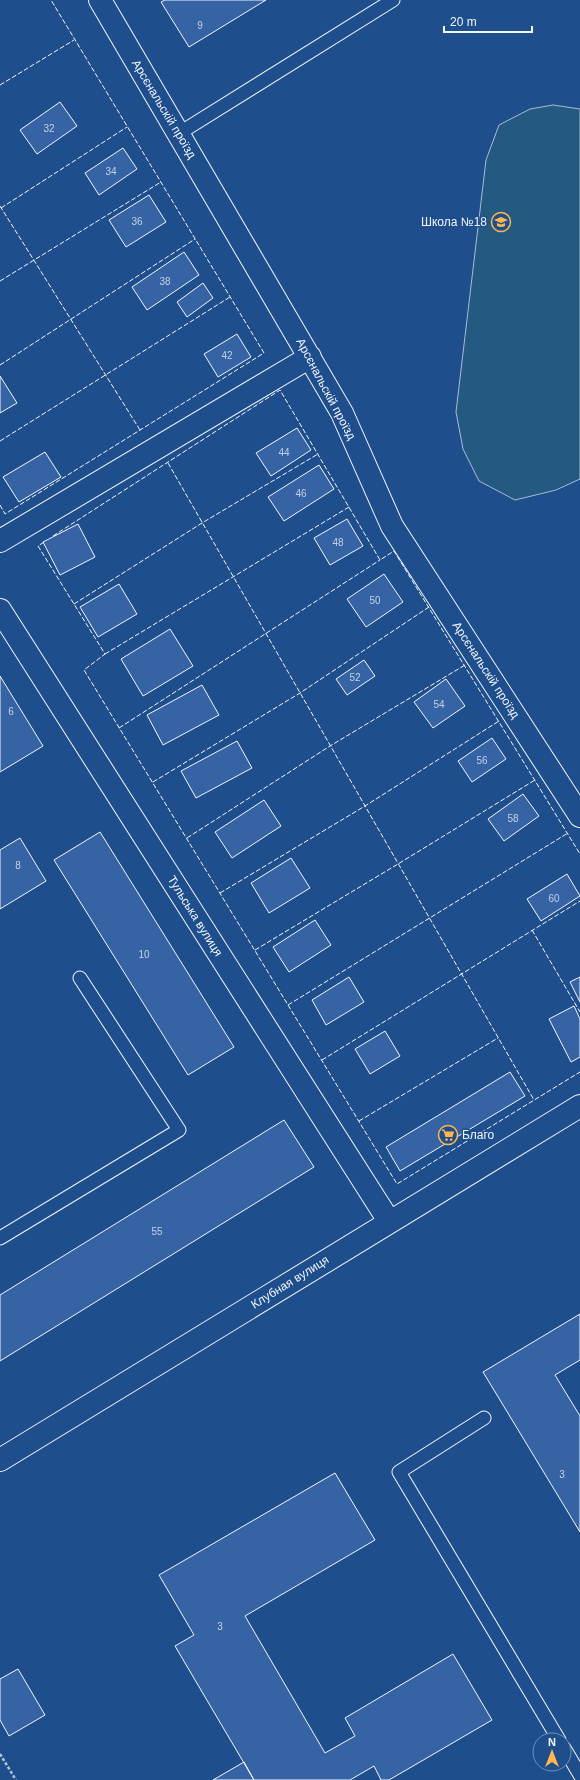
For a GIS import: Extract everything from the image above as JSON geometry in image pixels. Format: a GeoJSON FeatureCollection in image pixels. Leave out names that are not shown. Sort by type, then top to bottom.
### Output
{"type":"FeatureCollection","features":[{"type":"Feature","properties":{"kind":"street","name":"Арсєнальскій проїзд"},"geometry":{"type":"LineString","coordinates":[[100,0],[342,413],[392,526],[580,816]]}},
{"type":"Feature","properties":{"kind":"street"},"geometry":{"type":"LineString","coordinates":[[0,541],[310,357]]}},
{"type":"Feature","properties":{"kind":"street","name":"Тульська вулиця"},"geometry":{"type":"LineString","coordinates":[[0,610],[389,1221]]}},
{"type":"Feature","properties":{"kind":"street","name":"Клубная вулиця"},"geometry":{"type":"LineString","coordinates":[[0,1460],[389,1221],[580,1106]]}},
{"type":"Feature","properties":{"kind":"lane"},"geometry":{"type":"LineString","coordinates":[[178,134],[393,0]]}},
{"type":"Feature","properties":{"kind":"lane"},"geometry":{"type":"LineString","coordinates":[[0,1238],[179,1130],[80,978]]}},
{"type":"Feature","properties":{"kind":"lane"},"geometry":{"type":"LineString","coordinates":[[484,1418],[399,1472],[554,1732]]}},
{"type":"Feature","properties":{"kind":"lane"},"geometry":{"type":"LineString","coordinates":[[572,1762],[580,1775]]}},
{"type":"Feature","properties":{"kind":"path"},"geometry":{"type":"LineString","coordinates":[[0,1754],[16,1780]]}},
{"type":"Feature","properties":{"kind":"shaded area"},"geometry":{"type":"Polygon","coordinates":[[[553,105],[580,109],[580,479],[556,490],[515,500],[479,481],[463,449],[456,412],[486,160],[499,125],[530,109],[553,105]]]}},
{"type":"Feature","properties":{"kind":"building"},"geometry":{"type":"Polygon","coordinates":[[[165,0],[266,0],[189,47],[161,2],[165,0]]]}},
{"type":"Feature","properties":{"kind":"building"},"geometry":{"type":"Polygon","coordinates":[[[60,102],[77,126],[37,154],[20,130],[60,102]]]}},
{"type":"Feature","properties":{"kind":"building"},"geometry":{"type":"Polygon","coordinates":[[[123,148],[137,169],[99,195],[85,173],[123,148]]]}},
{"type":"Feature","properties":{"kind":"building"},"geometry":{"type":"Polygon","coordinates":[[[149,195],[166,222],[126,247],[109,220],[149,195]]]}},
{"type":"Feature","properties":{"kind":"building"},"geometry":{"type":"Polygon","coordinates":[[[184,252],[199,275],[147,310],[132,287],[184,252]]]}},
{"type":"Feature","properties":{"kind":"building"},"geometry":{"type":"Polygon","coordinates":[[[203,283],[213,298],[187,317],[177,302],[203,283]]]}},
{"type":"Feature","properties":{"kind":"building"},"geometry":{"type":"Polygon","coordinates":[[[237,334],[251,357],[218,377],[204,354],[237,334]]]}},
{"type":"Feature","properties":{"kind":"building"},"geometry":{"type":"Polygon","coordinates":[[[0,376],[17,403],[0,413],[0,376]]]}},
{"type":"Feature","properties":{"kind":"building"},"geometry":{"type":"Polygon","coordinates":[[[297,428],[311,450],[271,476],[256,453],[297,428]]]}},
{"type":"Feature","properties":{"kind":"building"},"geometry":{"type":"Polygon","coordinates":[[[45,452],[61,477],[19,502],[3,477],[45,452]]]}},
{"type":"Feature","properties":{"kind":"building"},"geometry":{"type":"Polygon","coordinates":[[[319,465],[334,489],[284,521],[268,497],[319,465]]]}},
{"type":"Feature","properties":{"kind":"building"},"geometry":{"type":"Polygon","coordinates":[[[347,519],[363,546],[330,565],[314,538],[347,519]]]}},
{"type":"Feature","properties":{"kind":"building"},"geometry":{"type":"Polygon","coordinates":[[[78,524],[95,557],[60,575],[43,542],[78,524]]]}},
{"type":"Feature","properties":{"kind":"building"},"geometry":{"type":"Polygon","coordinates":[[[384,574],[403,602],[366,627],[347,599],[384,574]]]}},
{"type":"Feature","properties":{"kind":"building"},"geometry":{"type":"Polygon","coordinates":[[[119,584],[137,614],[98,637],[80,607],[119,584]]]}},
{"type":"Feature","properties":{"kind":"building"},"geometry":{"type":"Polygon","coordinates":[[[170,629],[193,666],[143,696],[121,659],[170,629]]]}},
{"type":"Feature","properties":{"kind":"building"},"geometry":{"type":"Polygon","coordinates":[[[364,660],[375,676],[347,695],[336,679],[364,660]]]}},
{"type":"Feature","properties":{"kind":"building"},"geometry":{"type":"Polygon","coordinates":[[[0,676],[43,746],[0,772],[0,676]]]}},
{"type":"Feature","properties":{"kind":"building"},"geometry":{"type":"Polygon","coordinates":[[[446,679],[465,706],[433,728],[414,702],[446,679]]]}},
{"type":"Feature","properties":{"kind":"building"},"geometry":{"type":"Polygon","coordinates":[[[202,685],[219,715],[163,745],[147,715],[202,685]]]}},
{"type":"Feature","properties":{"kind":"building"},"geometry":{"type":"Polygon","coordinates":[[[492,738],[506,759],[472,782],[458,761],[492,738]]]}},
{"type":"Feature","properties":{"kind":"building"},"geometry":{"type":"Polygon","coordinates":[[[237,741],[252,768],[196,798],[181,771],[237,741]]]}},
{"type":"Feature","properties":{"kind":"building"},"geometry":{"type":"Polygon","coordinates":[[[523,794],[539,816],[504,841],[488,819],[523,794]]]}},
{"type":"Feature","properties":{"kind":"building"},"geometry":{"type":"Polygon","coordinates":[[[264,800],[281,826],[232,858],[215,832],[264,800]]]}},
{"type":"Feature","properties":{"kind":"building"},"geometry":{"type":"Polygon","coordinates":[[[100,832],[234,1047],[188,1075],[54,860],[100,832]]]}},
{"type":"Feature","properties":{"kind":"building"},"geometry":{"type":"Polygon","coordinates":[[[20,838],[46,881],[0,909],[0,850],[20,838]]]}},
{"type":"Feature","properties":{"kind":"building"},"geometry":{"type":"Polygon","coordinates":[[[291,858],[310,888],[269,913],[251,883],[291,858]]]}},
{"type":"Feature","properties":{"kind":"building"},"geometry":{"type":"Polygon","coordinates":[[[567,874],[580,896],[541,921],[527,899],[567,874]]]}},
{"type":"Feature","properties":{"kind":"building"},"geometry":{"type":"Polygon","coordinates":[[[315,920],[331,945],[289,972],[273,947],[315,920]]]}},
{"type":"Feature","properties":{"kind":"building"},"geometry":{"type":"Polygon","coordinates":[[[349,977],[364,1002],[326,1025],[312,1000],[349,977]]]}},
{"type":"Feature","properties":{"kind":"building"},"geometry":{"type":"Polygon","coordinates":[[[580,977],[580,1002],[570,982],[580,977]]]}},
{"type":"Feature","properties":{"kind":"building"},"geometry":{"type":"Polygon","coordinates":[[[574,1006],[580,1019],[580,1057],[571,1062],[549,1019],[574,1006]]]}},
{"type":"Feature","properties":{"kind":"building"},"geometry":{"type":"Polygon","coordinates":[[[385,1031],[400,1056],[370,1074],[355,1049],[385,1031]]]}},
{"type":"Feature","properties":{"kind":"building"},"geometry":{"type":"Polygon","coordinates":[[[510,1072],[525,1096],[400,1171],[386,1147],[510,1072]]]}},
{"type":"Feature","properties":{"kind":"building"},"geometry":{"type":"Polygon","coordinates":[[[284,1120],[314,1167],[0,1361],[0,1295],[284,1120]]]}},
{"type":"Feature","properties":{"kind":"building"},"geometry":{"type":"Polygon","coordinates":[[[580,1314],[580,1360],[555,1375],[580,1416],[580,1532],[483,1372],[580,1314]]]}},
{"type":"Feature","properties":{"kind":"building"},"geometry":{"type":"Polygon","coordinates":[[[335,1473],[375,1540],[245,1616],[325,1753],[355,1736],[345,1718],[453,1654],[492,1720],[389,1780],[381,1780],[374,1766],[350,1780],[254,1780],[175,1646],[194,1635],[159,1575],[335,1473]]]}},
{"type":"Feature","properties":{"kind":"building"},"geometry":{"type":"Polygon","coordinates":[[[18,1669],[45,1715],[9,1736],[0,1720],[0,1679],[18,1669]]]}},
{"type":"Feature","properties":{"kind":"building"},"geometry":{"type":"Polygon","coordinates":[[[244,1762],[254,1780],[213,1780],[244,1762]]]}},
{"type":"Feature","properties":{"kind":"fence"},"geometry":{"type":"LineString","coordinates":[[0,505],[5,514],[264,353],[51,0]]}},
{"type":"Feature","properties":{"kind":"fence"},"geometry":{"type":"LineString","coordinates":[[0,85],[74,40]]}},
{"type":"Feature","properties":{"kind":"fence"},"geometry":{"type":"LineString","coordinates":[[1,208],[127,127]]}},
{"type":"Feature","properties":{"kind":"fence"},"geometry":{"type":"LineString","coordinates":[[0,281],[161,182]]}},
{"type":"Feature","properties":{"kind":"fence"},"geometry":{"type":"LineString","coordinates":[[0,206],[140,430]]}},
{"type":"Feature","properties":{"kind":"fence"},"geometry":{"type":"LineString","coordinates":[[0,365],[195,239]]}},
{"type":"Feature","properties":{"kind":"fence"},"geometry":{"type":"LineString","coordinates":[[0,441],[230,297]]}},
{"type":"Feature","properties":{"kind":"fence"},"geometry":{"type":"LineString","coordinates":[[53,536],[280,390],[380,560],[394,551],[580,854]]}},
{"type":"Feature","properties":{"kind":"fence"},"geometry":{"type":"LineString","coordinates":[[74,604],[202,523],[318,454]]}},
{"type":"Feature","properties":{"kind":"fence"},"geometry":{"type":"LineString","coordinates":[[168,463],[534,1100]]}},
{"type":"Feature","properties":{"kind":"fence"},"geometry":{"type":"LineString","coordinates":[[105,654],[349,507]]}},
{"type":"Feature","properties":{"kind":"fence"},"geometry":{"type":"LineString","coordinates":[[44,542],[38,546],[105,654],[84,670],[397,1184],[580,1072]]}},
{"type":"Feature","properties":{"kind":"fence"},"geometry":{"type":"LineString","coordinates":[[119,728],[380,560]]}},
{"type":"Feature","properties":{"kind":"fence"},"geometry":{"type":"LineString","coordinates":[[153,782],[300,693],[429,607]]}},
{"type":"Feature","properties":{"kind":"fence"},"geometry":{"type":"LineString","coordinates":[[187,838],[330,746],[465,665]]}},
{"type":"Feature","properties":{"kind":"fence"},"geometry":{"type":"LineString","coordinates":[[220,893],[365,806],[499,721]]}},
{"type":"Feature","properties":{"kind":"fence"},"geometry":{"type":"LineString","coordinates":[[255,950],[535,780]]}},
{"type":"Feature","properties":{"kind":"fence"},"geometry":{"type":"LineString","coordinates":[[288,1005],[568,833]]}},
{"type":"Feature","properties":{"kind":"fence"},"geometry":{"type":"LineString","coordinates":[[322,1060],[580,901]]}},
{"type":"Feature","properties":{"kind":"fence"},"geometry":{"type":"LineString","coordinates":[[532,930],[580,1012]]}},
{"type":"Feature","properties":{"kind":"fence"},"geometry":{"type":"LineString","coordinates":[[359,1121],[498,1038]]}},
{"type":"Feature","properties":{"kind":"place","name":"Школа №18"},"geometry":{"type":"Point","coordinates":[501,222]}},
{"type":"Feature","properties":{"kind":"place","name":"Благо"},"geometry":{"type":"Point","coordinates":[448,1135]}}]}
